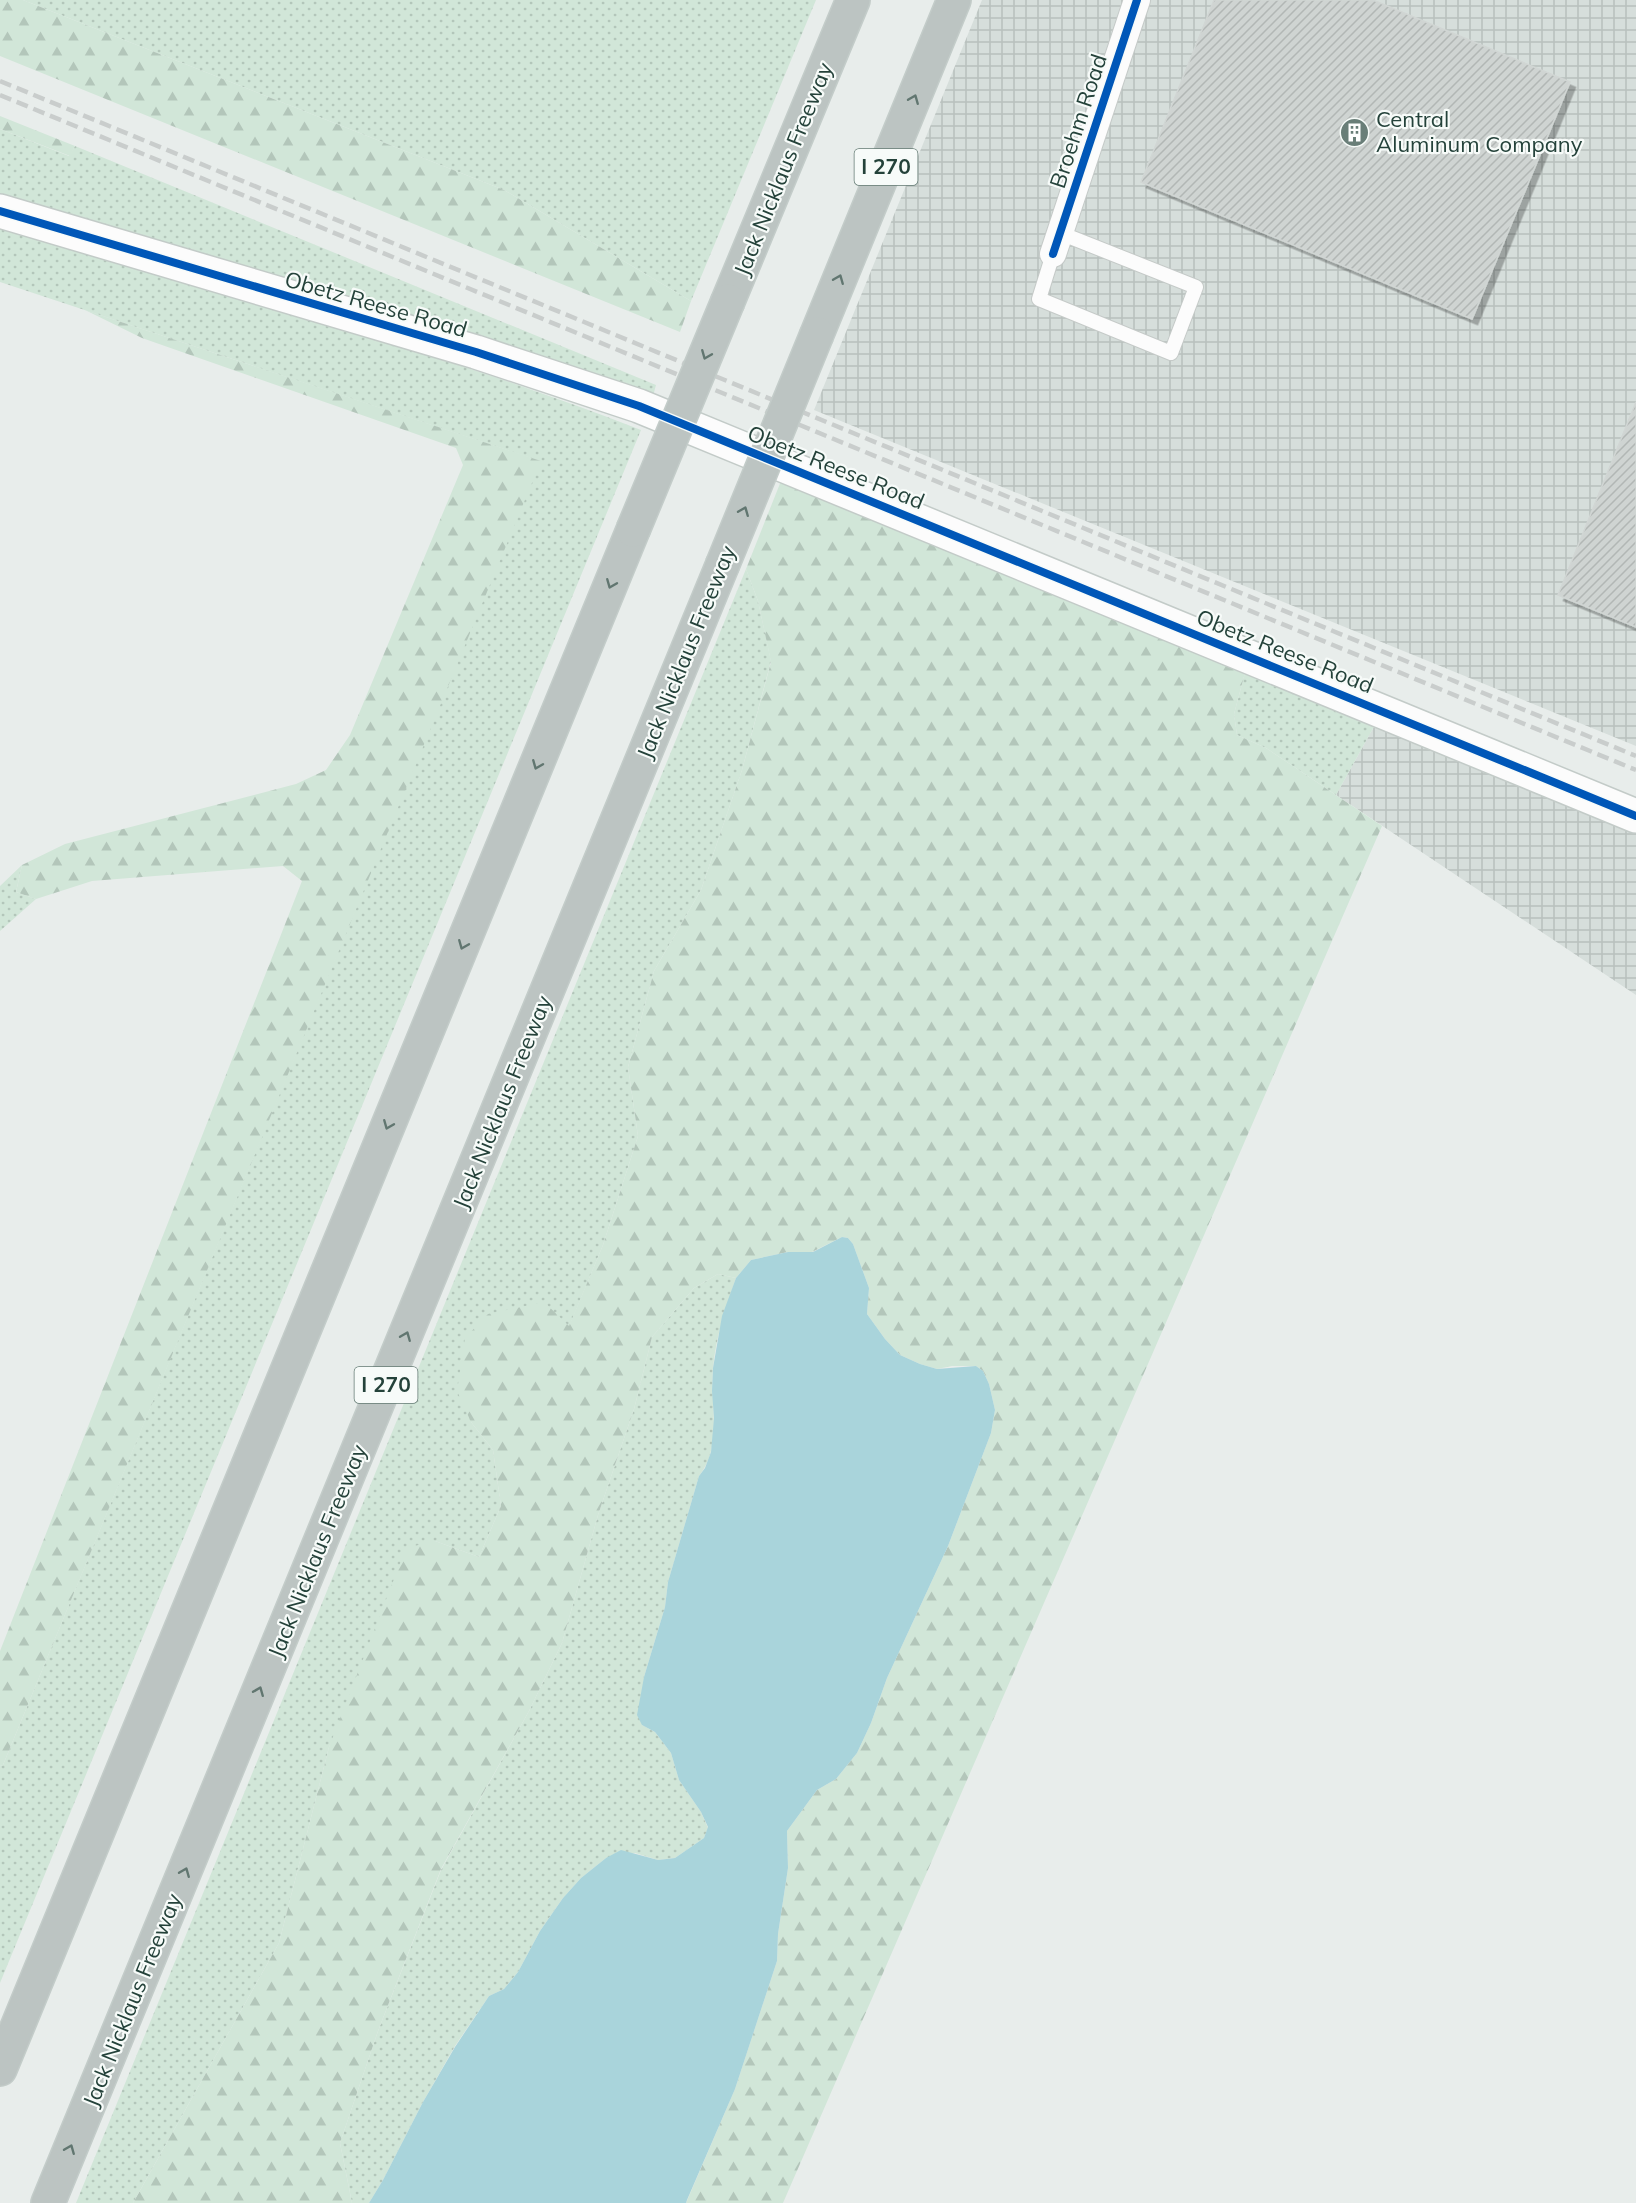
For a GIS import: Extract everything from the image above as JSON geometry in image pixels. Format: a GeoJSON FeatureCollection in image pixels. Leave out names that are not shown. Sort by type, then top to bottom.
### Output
{"type":"FeatureCollection","features":[{"type":"Feature","properties":{"kind":"highway","name":"Jack Nicklaus Freeway"},"geometry":{"type":"LineString","coordinates":[[0,2069],[853,0]]}},
{"type":"Feature","properties":{"kind":"highway","name":"Jack Nicklaus Freeway"},"geometry":{"type":"LineString","coordinates":[[48,2203],[954,0]]}},
{"type":"Feature","properties":{"kind":"street","name":"Broehm Road"},"geometry":{"type":"LineString","coordinates":[[1056,243],[1137,0]]}},
{"type":"Feature","properties":{"kind":"street","name":"Obetz Reese Road"},"geometry":{"type":"LineString","coordinates":[[0,211],[476,352],[639,406],[1636,816]]}},
{"type":"Feature","properties":{"kind":"lane"},"geometry":{"type":"LineString","coordinates":[[1056,243],[1196,287],[1171,353],[1038,300],[1056,243]]}},
{"type":"Feature","properties":{"kind":"shaded area"},"geometry":{"type":"Polygon","coordinates":[[[982,0],[1636,0],[1636,746],[814,410],[982,0]]]}},
{"type":"Feature","properties":{"kind":"shaded area"},"geometry":{"type":"Polygon","coordinates":[[[1376,723],[1636,831],[1636,995],[1336,795],[1376,723]]]}},
{"type":"Feature","properties":{"kind":"green space"},"geometry":{"type":"Polygon","coordinates":[[[0,0],[23,0],[504,190],[691,301],[680,332],[0,56],[0,0]]]}},
{"type":"Feature","properties":{"kind":"green space"},"geometry":{"type":"Polygon","coordinates":[[[23,0],[816,0],[691,301],[504,190],[23,0]]]}},
{"type":"Feature","properties":{"kind":"green space"},"geometry":{"type":"Polygon","coordinates":[[[0,116],[75,146],[70,156],[0,129],[0,116]]]}},
{"type":"Feature","properties":{"kind":"green space"},"geometry":{"type":"Polygon","coordinates":[[[0,129],[69,156],[75,146],[656,385],[653,396],[0,198],[0,129]]]}},
{"type":"Feature","properties":{"kind":"green space"},"geometry":{"type":"Polygon","coordinates":[[[0,227],[403,347],[641,430],[0,1983],[0,1766],[3,1765],[540,461],[0,282],[0,227]]]}},
{"type":"Feature","properties":{"kind":"green space"},"geometry":{"type":"Polygon","coordinates":[[[85,310],[541,461],[3,1765],[0,1766],[0,1651],[302,881],[283,866],[92,881],[36,899],[16,892],[22,865],[65,844],[296,784],[326,770],[350,735],[463,465],[456,448],[142,338],[85,310]]]}},
{"type":"Feature","properties":{"kind":"green space"},"geometry":{"type":"Polygon","coordinates":[[[781,481],[1246,669],[1234,714],[1237,735],[1266,748],[1382,826],[783,2203],[686,2203],[735,2089],[777,1961],[778,1934],[788,1868],[787,1831],[817,1790],[836,1779],[857,1753],[871,1723],[887,1678],[948,1546],[991,1433],[995,1410],[989,1384],[983,1371],[976,1366],[952,1366],[937,1369],[920,1364],[900,1355],[885,1339],[867,1314],[869,1288],[853,1244],[848,1238],[842,1237],[812,1252],[788,1252],[751,1260],[736,1278],[718,1274],[694,1288],[652,1337],[634,1409],[598,1515],[562,1643],[529,1711],[441,1869],[378,2031],[340,2143],[352,2203],[133,2203],[279,1943],[329,1747],[406,1548],[435,1541],[479,1557],[501,1506],[493,1450],[471,1422],[457,1391],[465,1338],[488,1314],[544,1302],[569,1326],[603,1245],[638,1136],[628,1067],[654,971],[701,890],[742,770],[771,662],[758,601],[746,569],[781,481]]]}},
{"type":"Feature","properties":{"kind":"green space"},"geometry":{"type":"Polygon","coordinates":[[[746,569],[758,601],[771,661],[742,770],[701,890],[654,971],[628,1067],[638,1136],[603,1245],[569,1327],[471,1422],[493,1450],[501,1506],[479,1557],[435,1541],[329,1747],[279,1943],[133,2203],[76,2203],[746,569]]]}},
{"type":"Feature","properties":{"kind":"green space"},"geometry":{"type":"Polygon","coordinates":[[[1246,669],[1376,723],[1336,795],[1266,748],[1237,735],[1234,714],[1246,669]]]}},
{"type":"Feature","properties":{"kind":"green space"},"geometry":{"type":"Polygon","coordinates":[[[22,865],[16,892],[36,899],[0,931],[0,886],[22,865]]]}},
{"type":"Feature","properties":{"kind":"green space"},"geometry":{"type":"Polygon","coordinates":[[[718,1274],[736,1278],[714,1356],[714,1424],[711,1451],[699,1476],[668,1582],[665,1607],[644,1677],[642,1725],[655,1732],[671,1753],[679,1780],[701,1812],[708,1828],[704,1838],[675,1858],[658,1860],[635,1853],[606,1858],[581,1878],[563,1898],[540,1931],[518,1972],[504,1989],[489,1996],[455,2046],[369,2203],[352,2203],[340,2143],[378,2031],[441,1870],[529,1711],[562,1643],[598,1515],[634,1409],[652,1337],[694,1288],[718,1274]]]}},
{"type":"Feature","properties":{"kind":"water"},"geometry":{"type":"Polygon","coordinates":[[[842,1237],[848,1238],[853,1244],[869,1288],[867,1314],[885,1339],[900,1355],[920,1364],[937,1369],[976,1366],[983,1371],[989,1384],[995,1410],[991,1433],[948,1546],[887,1678],[871,1723],[857,1753],[836,1779],[817,1790],[787,1831],[788,1868],[778,1934],[777,1961],[735,2089],[686,2203],[369,2203],[455,2047],[489,1996],[504,1989],[518,1972],[540,1931],[563,1898],[581,1878],[606,1858],[621,1850],[658,1860],[675,1858],[704,1838],[708,1827],[701,1812],[679,1780],[671,1753],[655,1732],[642,1725],[637,1715],[644,1677],[665,1607],[668,1582],[699,1476],[711,1452],[714,1418],[713,1368],[722,1316],[736,1278],[751,1260],[788,1252],[813,1252],[842,1237]]]}},
{"type":"Feature","properties":{"kind":"building","name":"Central Aluminum Company"},"geometry":{"type":"Polygon","coordinates":[[[1214,0],[1373,0],[1570,82],[1472,319],[1141,182],[1214,0]]]}},
{"type":"Feature","properties":{"kind":"building"},"geometry":{"type":"Polygon","coordinates":[[[1636,402],[1636,627],[1558,595],[1636,402]]]}},
{"type":"Feature","properties":{"kind":"railway"},"geometry":{"type":"LineString","coordinates":[[0,81],[1636,756]]}},
{"type":"Feature","properties":{"kind":"railway"},"geometry":{"type":"LineString","coordinates":[[0,95],[1636,770]]}},
{"type":"Feature","properties":{"kind":"cycle path"},"geometry":{"type":"LineString","coordinates":[[1053,254],[1137,0]]}},
{"type":"Feature","properties":{"kind":"cycle path"},"geometry":{"type":"LineString","coordinates":[[0,211],[476,352],[639,406],[1636,816]]}},
{"type":"Feature","properties":{"kind":"place","name":"Central Aluminum Company"},"geometry":{"type":"Point","coordinates":[1355,132]}}]}
